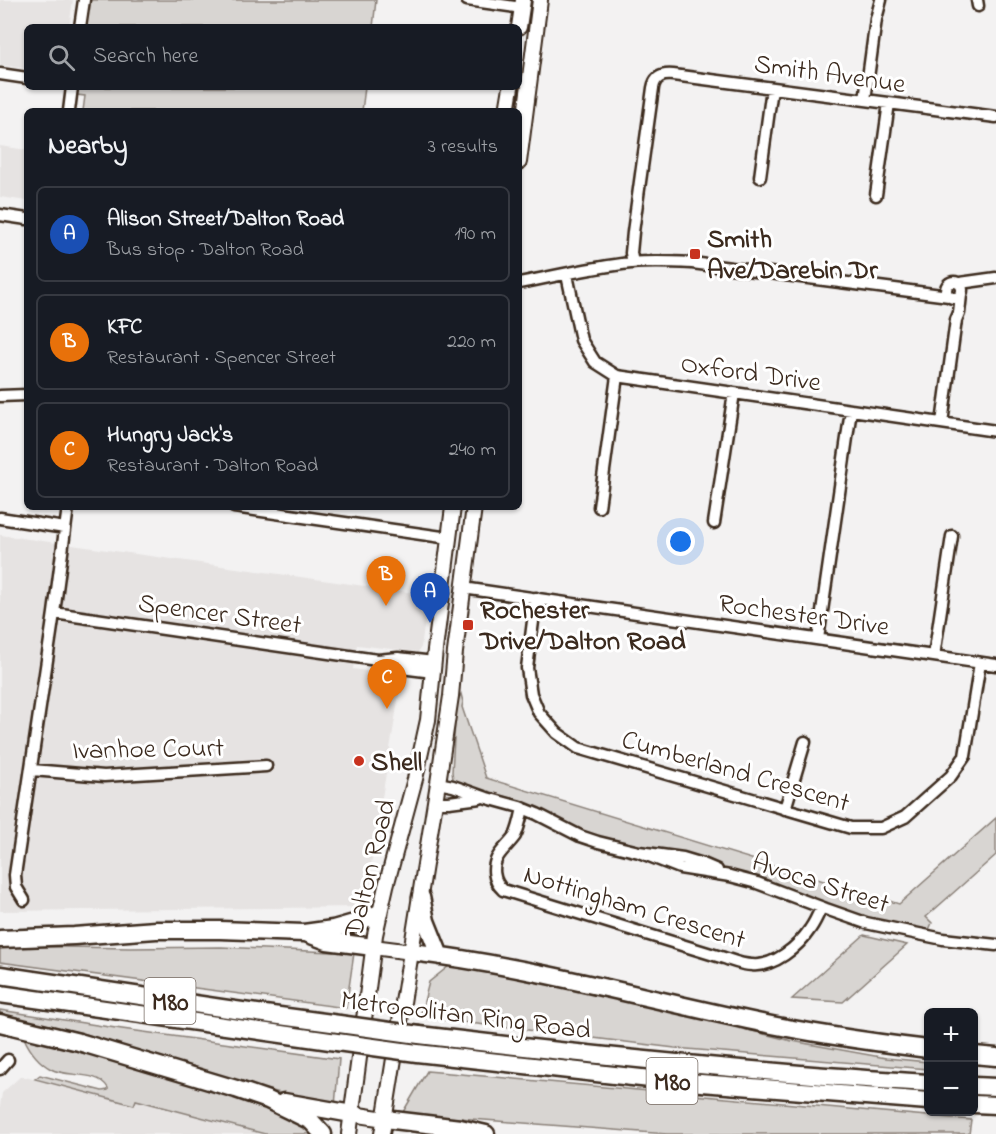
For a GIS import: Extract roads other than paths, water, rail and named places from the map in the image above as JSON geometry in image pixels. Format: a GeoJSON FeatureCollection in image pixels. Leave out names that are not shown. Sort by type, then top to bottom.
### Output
{"type":"FeatureCollection","features":[{"type":"Feature","properties":{"kind":"highway"},"geometry":{"type":"LineString","coordinates":[[421,897],[426,921],[440,956]]}},
{"type":"Feature","properties":{"kind":"highway"},"geometry":{"type":"LineString","coordinates":[[0,939],[156,930],[304,933],[333,929],[379,913]]}},
{"type":"Feature","properties":{"kind":"highway"},"geometry":{"type":"LineString","coordinates":[[304,933],[327,942],[373,947]]}},
{"type":"Feature","properties":{"kind":"highway"},"geometry":{"type":"LineString","coordinates":[[412,952],[513,968],[759,1023],[837,1037],[924,1048]]}},
{"type":"Feature","properties":{"kind":"highway","name":"Metropolitan Ring Road"},"geometry":{"type":"LineString","coordinates":[[0,975],[228,1010],[419,1035],[629,1059],[924,1083]]}},
{"type":"Feature","properties":{"kind":"highway","name":"Metropolitan Ring Road"},"geometry":{"type":"LineString","coordinates":[[0,994],[417,1053],[650,1079],[924,1101]]}},
{"type":"Feature","properties":{"kind":"highway"},"geometry":{"type":"LineString","coordinates":[[0,1023],[90,1045],[268,1100],[310,1121],[323,1134]]}},
{"type":"Feature","properties":{"kind":"highway"},"geometry":{"type":"LineString","coordinates":[[978,1055],[996,1058]]}},
{"type":"Feature","properties":{"kind":"highway"},"geometry":{"type":"LineString","coordinates":[[978,1086],[996,1087]]}},
{"type":"Feature","properties":{"kind":"highway"},"geometry":{"type":"LineString","coordinates":[[268,1100],[352,1114]]}},
{"type":"Feature","properties":{"kind":"highway"},"geometry":{"type":"LineString","coordinates":[[978,1104],[996,1105]]}},
{"type":"Feature","properties":{"kind":"highway"},"geometry":{"type":"LineString","coordinates":[[383,1127],[460,1128],[486,1134]]}},
{"type":"Feature","properties":{"kind":"main road"},"geometry":{"type":"LineString","coordinates":[[519,24],[522,4],[539,5],[522,138]]}},
{"type":"Feature","properties":{"kind":"main road"},"geometry":{"type":"LineString","coordinates":[[508,108],[510,90]]}},
{"type":"Feature","properties":{"kind":"main road","name":"Dalton Road"},"geometry":{"type":"LineString","coordinates":[[349,1134],[379,913],[416,780],[428,720],[453,510]]}},
{"type":"Feature","properties":{"kind":"main road","name":"Dalton Road"},"geometry":{"type":"LineString","coordinates":[[383,1127],[451,696],[474,510]]}},
{"type":"Feature","properties":{"kind":"main road","name":"Spencer Street"},"geometry":{"type":"LineString","coordinates":[[434,667],[453,670]]}},
{"type":"Feature","properties":{"kind":"main road"},"geometry":{"type":"LineString","coordinates":[[373,947],[412,952]]}},
{"type":"Feature","properties":{"kind":"main road"},"geometry":{"type":"LineString","coordinates":[[352,1114],[383,1127]]}},
{"type":"Feature","properties":{"kind":"street"},"geometry":{"type":"LineString","coordinates":[[80,24],[84,0]]}},
{"type":"Feature","properties":{"kind":"street"},"geometry":{"type":"LineString","coordinates":[[467,0],[522,4]]}},
{"type":"Feature","properties":{"kind":"street"},"geometry":{"type":"LineString","coordinates":[[865,100],[876,19],[881,0]]}},
{"type":"Feature","properties":{"kind":"street"},"geometry":{"type":"LineString","coordinates":[[633,263],[633,232],[653,88],[659,77],[651,67]]}},
{"type":"Feature","properties":{"kind":"street"},"geometry":{"type":"LineString","coordinates":[[0,74],[24,78]]}},
{"type":"Feature","properties":{"kind":"street","name":"Smith Avenue"},"geometry":{"type":"LineString","coordinates":[[659,77],[673,75],[996,117]]}},
{"type":"Feature","properties":{"kind":"street"},"geometry":{"type":"LineString","coordinates":[[760,177],[772,88]]}},
{"type":"Feature","properties":{"kind":"street"},"geometry":{"type":"LineString","coordinates":[[69,108],[72,90]]}},
{"type":"Feature","properties":{"kind":"street"},"geometry":{"type":"LineString","coordinates":[[876,195],[889,103]]}},
{"type":"Feature","properties":{"kind":"street"},"geometry":{"type":"LineString","coordinates":[[0,215],[24,219]]}},
{"type":"Feature","properties":{"kind":"street"},"geometry":{"type":"LineString","coordinates":[[522,282],[604,267],[655,261],[692,263],[913,290],[955,291],[996,279]]}},
{"type":"Feature","properties":{"kind":"street","name":"Oxford Drive"},"geometry":{"type":"LineString","coordinates":[[567,275],[581,340],[595,362],[617,376],[996,431]]}},
{"type":"Feature","properties":{"kind":"street"},"geometry":{"type":"LineString","coordinates":[[942,423],[956,320],[959,313],[955,291]]}},
{"type":"Feature","properties":{"kind":"street"},"geometry":{"type":"LineString","coordinates":[[599,507],[617,376]]}},
{"type":"Feature","properties":{"kind":"street"},"geometry":{"type":"LineString","coordinates":[[714,523],[734,393]]}},
{"type":"Feature","properties":{"kind":"street"},"geometry":{"type":"LineString","coordinates":[[0,396],[24,395]]}},
{"type":"Feature","properties":{"kind":"street"},"geometry":{"type":"LineString","coordinates":[[818,639],[851,410]]}},
{"type":"Feature","properties":{"kind":"street"},"geometry":{"type":"LineString","coordinates":[[24,900],[16,887],[15,875],[32,770],[68,510]]}},
{"type":"Feature","properties":{"kind":"street"},"geometry":{"type":"LineString","coordinates":[[254,510],[449,538]]}},
{"type":"Feature","properties":{"kind":"street"},"geometry":{"type":"LineString","coordinates":[[320,520],[322,510]]}},
{"type":"Feature","properties":{"kind":"street"},"geometry":{"type":"LineString","coordinates":[[0,518],[65,528]]}},
{"type":"Feature","properties":{"kind":"street"},"geometry":{"type":"LineString","coordinates":[[934,656],[952,536]]}},
{"type":"Feature","properties":{"kind":"street","name":"Rochester Drive"},"geometry":{"type":"LineString","coordinates":[[463,588],[996,665]]}},
{"type":"Feature","properties":{"kind":"street","name":"Cumberland Crescent"},"geometry":{"type":"LineString","coordinates":[[536,598],[526,668],[531,694],[539,713],[557,733],[578,748],[851,828],[881,828],[905,817],[951,776],[965,756],[980,663]]}},
{"type":"Feature","properties":{"kind":"street","name":"Spencer Street"},"geometry":{"type":"LineString","coordinates":[[54,613],[378,660],[398,658],[434,667]]}},
{"type":"Feature","properties":{"kind":"street"},"geometry":{"type":"LineString","coordinates":[[785,809],[806,742]]}},
{"type":"Feature","properties":{"kind":"street","name":"Ivanhoe Court"},"geometry":{"type":"LineString","coordinates":[[32,770],[104,776],[266,766]]}},
{"type":"Feature","properties":{"kind":"street","name":"Avoca Street"},"geometry":{"type":"LineString","coordinates":[[438,783],[523,808],[580,836],[639,852],[680,868],[757,883],[866,923],[943,939],[996,945]]}},
{"type":"Feature","properties":{"kind":"street","name":"Avoca Street"},"geometry":{"type":"LineString","coordinates":[[435,802],[486,798]]}},
{"type":"Feature","properties":{"kind":"street","name":"Nottingham Crescent"},"geometry":{"type":"LineString","coordinates":[[523,808],[516,835],[495,861],[494,876],[503,890],[752,965],[776,961],[797,945],[810,929],[821,908]]}},
{"type":"Feature","properties":{"kind":"street"},"geometry":{"type":"LineString","coordinates":[[0,1069],[8,1060]]}},
{"type":"Feature","properties":{"kind":"place","name":"Smith Ave/Darebin Dr"},"geometry":{"type":"Point","coordinates":[695,254]}},
{"type":"Feature","properties":{"kind":"place","name":"KFC"},"geometry":{"type":"Point","coordinates":[386,606]}},
{"type":"Feature","properties":{"kind":"place","name":"Alison Street/Dalton Road"},"geometry":{"type":"Point","coordinates":[430,623]}},
{"type":"Feature","properties":{"kind":"place","name":"Rochester Drive/Dalton Road"},"geometry":{"type":"Point","coordinates":[468,625]}},
{"type":"Feature","properties":{"kind":"place","name":"Hungry Jack's"},"geometry":{"type":"Point","coordinates":[387,709]}},
{"type":"Feature","properties":{"kind":"place","name":"Shell"},"geometry":{"type":"Point","coordinates":[359,761]}}]}
